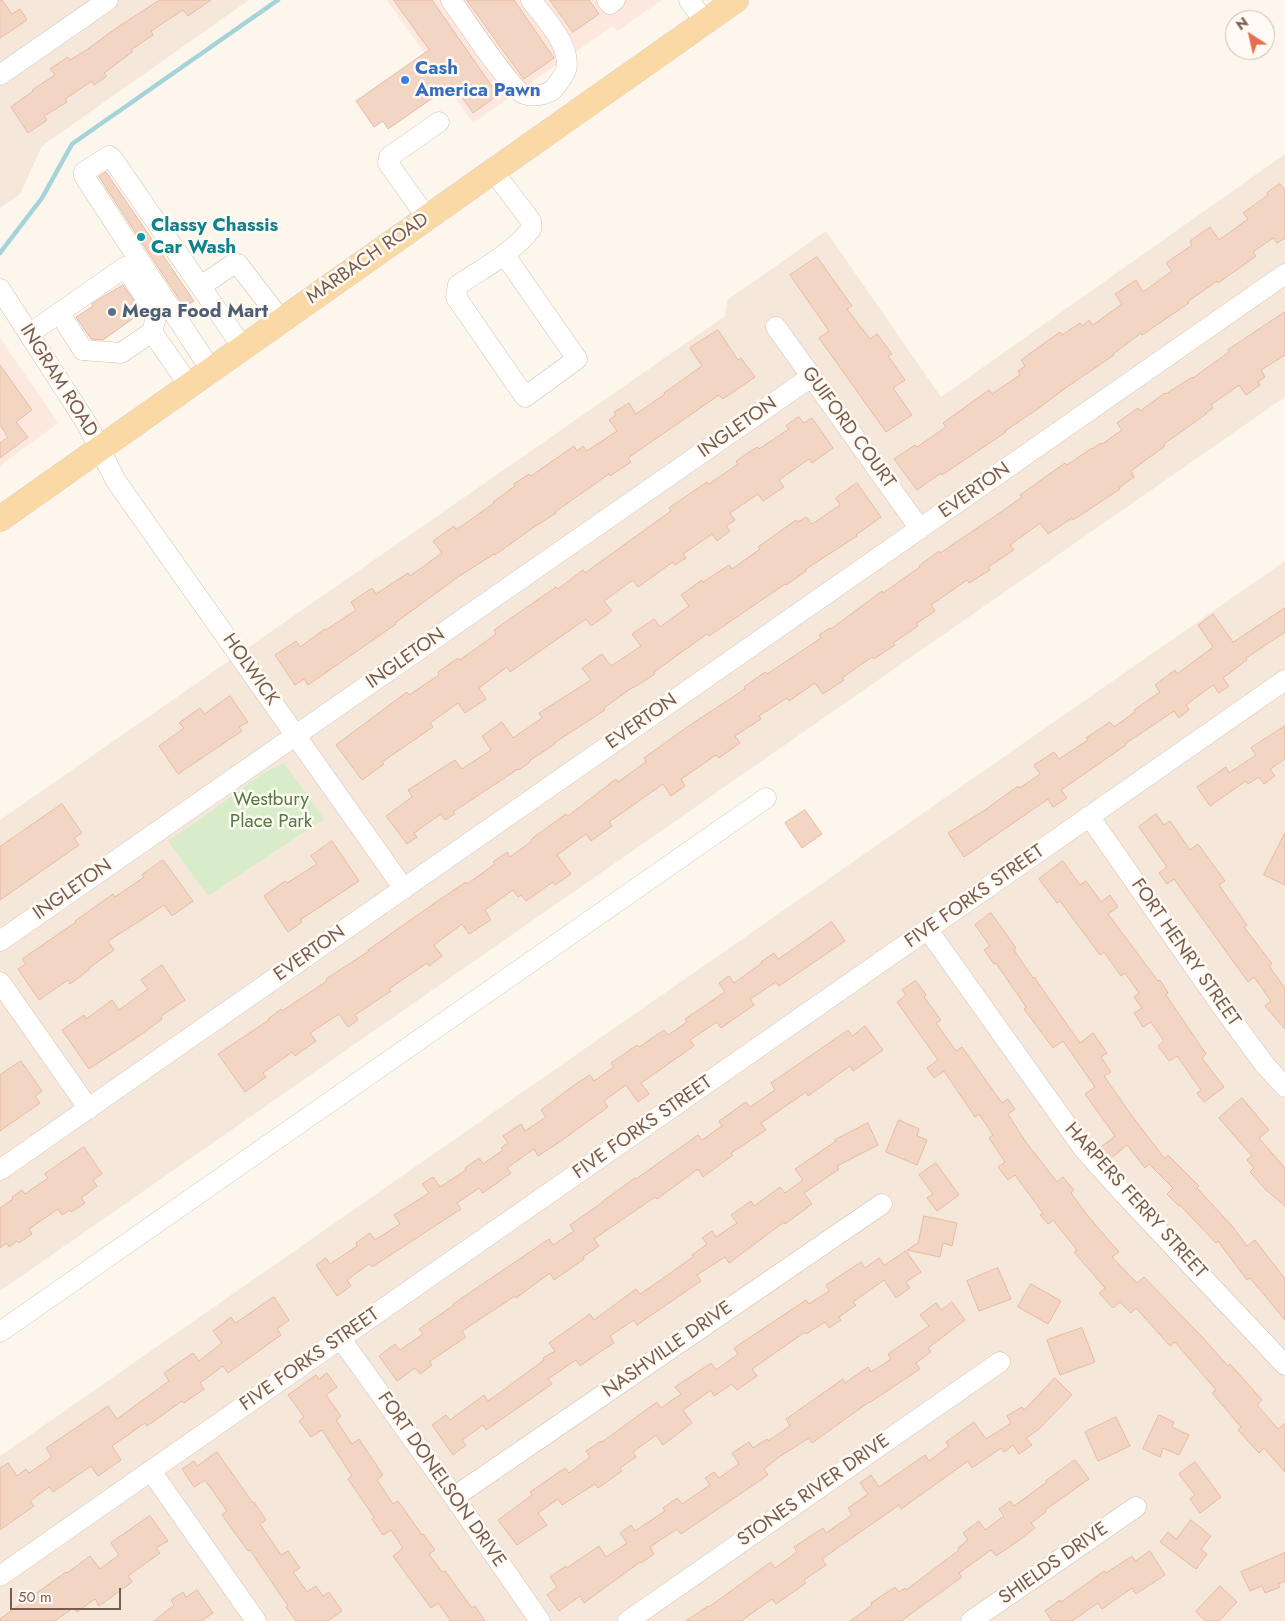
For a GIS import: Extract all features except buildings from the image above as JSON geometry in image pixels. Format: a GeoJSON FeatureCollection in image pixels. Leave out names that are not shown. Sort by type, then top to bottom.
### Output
{"type":"FeatureCollection","features":[{"type":"Feature","properties":{"kind":"main road","name":"MARBACH ROAD"},"geometry":{"type":"LineString","coordinates":[[0,519],[736,0]]}},
{"type":"Feature","properties":{"kind":"street"},"geometry":{"type":"LineString","coordinates":[[0,75],[108,0]]}},
{"type":"Feature","properties":{"kind":"street"},"geometry":{"type":"LineString","coordinates":[[451,0],[510,82],[522,94],[537,96],[553,90],[566,71],[566,57],[563,45],[531,0]]}},
{"type":"Feature","properties":{"kind":"street"},"geometry":{"type":"LineString","coordinates":[[607,0],[610,4],[615,0]]}},
{"type":"Feature","properties":{"kind":"street"},"geometry":{"type":"LineString","coordinates":[[689,0],[705,22]]}},
{"type":"Feature","properties":{"kind":"street"},"geometry":{"type":"LineString","coordinates":[[553,90],[573,115]]}},
{"type":"Feature","properties":{"kind":"street"},"geometry":{"type":"LineString","coordinates":[[427,218],[388,163],[389,157],[439,122]]}},
{"type":"Feature","properties":{"kind":"street"},"geometry":{"type":"LineString","coordinates":[[189,385],[159,318],[84,176],[84,172],[109,156],[112,158],[243,348]]}},
{"type":"Feature","properties":{"kind":"street"},"geometry":{"type":"LineString","coordinates":[[493,171],[531,221],[531,229],[524,238],[504,254],[458,285],[456,297],[525,397],[577,359],[504,254]]}},
{"type":"Feature","properties":{"kind":"street"},"geometry":{"type":"LineString","coordinates":[[201,286],[235,263],[238,264],[281,320]]}},
{"type":"Feature","properties":{"kind":"street"},"geometry":{"type":"LineString","coordinates":[[29,334],[125,267],[159,318],[211,370]]}},
{"type":"Feature","properties":{"kind":"street","name":"EVERTON"},"geometry":{"type":"LineString","coordinates":[[0,1170],[1285,274]]}},
{"type":"Feature","properties":{"kind":"street","name":"INGRAM ROAD"},"geometry":{"type":"LineString","coordinates":[[0,289],[87,424],[100,449]]}},
{"type":"Feature","properties":{"kind":"street"},"geometry":{"type":"LineString","coordinates":[[60,314],[83,350],[121,353],[159,318]]}},
{"type":"Feature","properties":{"kind":"street","name":"GUIFORD COURT"},"geometry":{"type":"LineString","coordinates":[[776,328],[920,529]]}},
{"type":"Feature","properties":{"kind":"street","name":"INGLETON"},"geometry":{"type":"LineString","coordinates":[[0,941],[812,377]]}},
{"type":"Feature","properties":{"kind":"street","name":"HOLWICK"},"geometry":{"type":"LineString","coordinates":[[100,449],[116,481],[404,888]]}},
{"type":"Feature","properties":{"kind":"street","name":"FIVE FORKS STREET"},"geometry":{"type":"LineString","coordinates":[[0,1576],[1285,680]]}},
{"type":"Feature","properties":{"kind":"street"},"geometry":{"type":"LineString","coordinates":[[0,1332],[766,798]]}},
{"type":"Feature","properties":{"kind":"street","name":"FORT HENRY STREET"},"geometry":{"type":"LineString","coordinates":[[1089,816],[1223,1008],[1265,1065],[1285,1087]]}},
{"type":"Feature","properties":{"kind":"street","name":"HARPERS FERRY STREET"},"geometry":{"type":"LineString","coordinates":[[928,930],[1084,1148],[1124,1194],[1285,1365]]}},
{"type":"Feature","properties":{"kind":"street"},"geometry":{"type":"LineString","coordinates":[[0,982],[89,1109]]}},
{"type":"Feature","properties":{"kind":"street","name":"NASHVILLE DRIVE"},"geometry":{"type":"LineString","coordinates":[[454,1497],[882,1204]]}},
{"type":"Feature","properties":{"kind":"street","name":"FORT DONELSON DRIVE"},"geometry":{"type":"LineString","coordinates":[[340,1339],[454,1497],[540,1621]]}},
{"type":"Feature","properties":{"kind":"street","name":"STONES RIVER DRIVE"},"geometry":{"type":"LineString","coordinates":[[628,1621],[1000,1362]]}},
{"type":"Feature","properties":{"kind":"street"},"geometry":{"type":"LineString","coordinates":[[151,1471],[256,1621]]}},
{"type":"Feature","properties":{"kind":"street","name":"SHIELDS DRIVE"},"geometry":{"type":"LineString","coordinates":[[971,1621],[1136,1507]]}},
{"type":"Feature","properties":{"kind":"shaded area"},"geometry":{"type":"Polygon","coordinates":[[[0,0],[249,0],[42,146],[20,194],[0,208],[0,0]]]}},
{"type":"Feature","properties":{"kind":"shaded area"},"geometry":{"type":"Polygon","coordinates":[[[387,0],[662,0],[617,31],[613,26],[473,123],[387,0]]]}},
{"type":"Feature","properties":{"kind":"shaded area"},"geometry":{"type":"Polygon","coordinates":[[[1285,154],[1285,397],[0,1291],[0,820],[725,316],[727,300],[826,231],[941,397],[1285,154]]]}},
{"type":"Feature","properties":{"kind":"shaded area"},"geometry":{"type":"Polygon","coordinates":[[[0,338],[58,423],[0,466],[0,338]]]}},
{"type":"Feature","properties":{"kind":"shaded area"},"geometry":{"type":"Polygon","coordinates":[[[1285,561],[1285,1621],[0,1621],[0,1456],[1285,561]]]}},
{"type":"Feature","properties":{"kind":"green space","name":"Westbury Place Park"},"geometry":{"type":"Polygon","coordinates":[[[284,763],[324,819],[208,896],[168,841],[262,774],[284,763]]]}},
{"type":"Feature","properties":{"kind":"waterway"},"geometry":{"type":"LineString","coordinates":[[0,253],[42,198],[72,144],[278,0]]}},
{"type":"Feature","properties":{"kind":"place","name":"Cash America Pawn"},"geometry":{"type":"Point","coordinates":[405,80]}},
{"type":"Feature","properties":{"kind":"place","name":"Classy Chassis Car Wash"},"geometry":{"type":"Point","coordinates":[141,237]}},
{"type":"Feature","properties":{"kind":"place","name":"Mega Food Mart"},"geometry":{"type":"Point","coordinates":[112,312]}}]}
